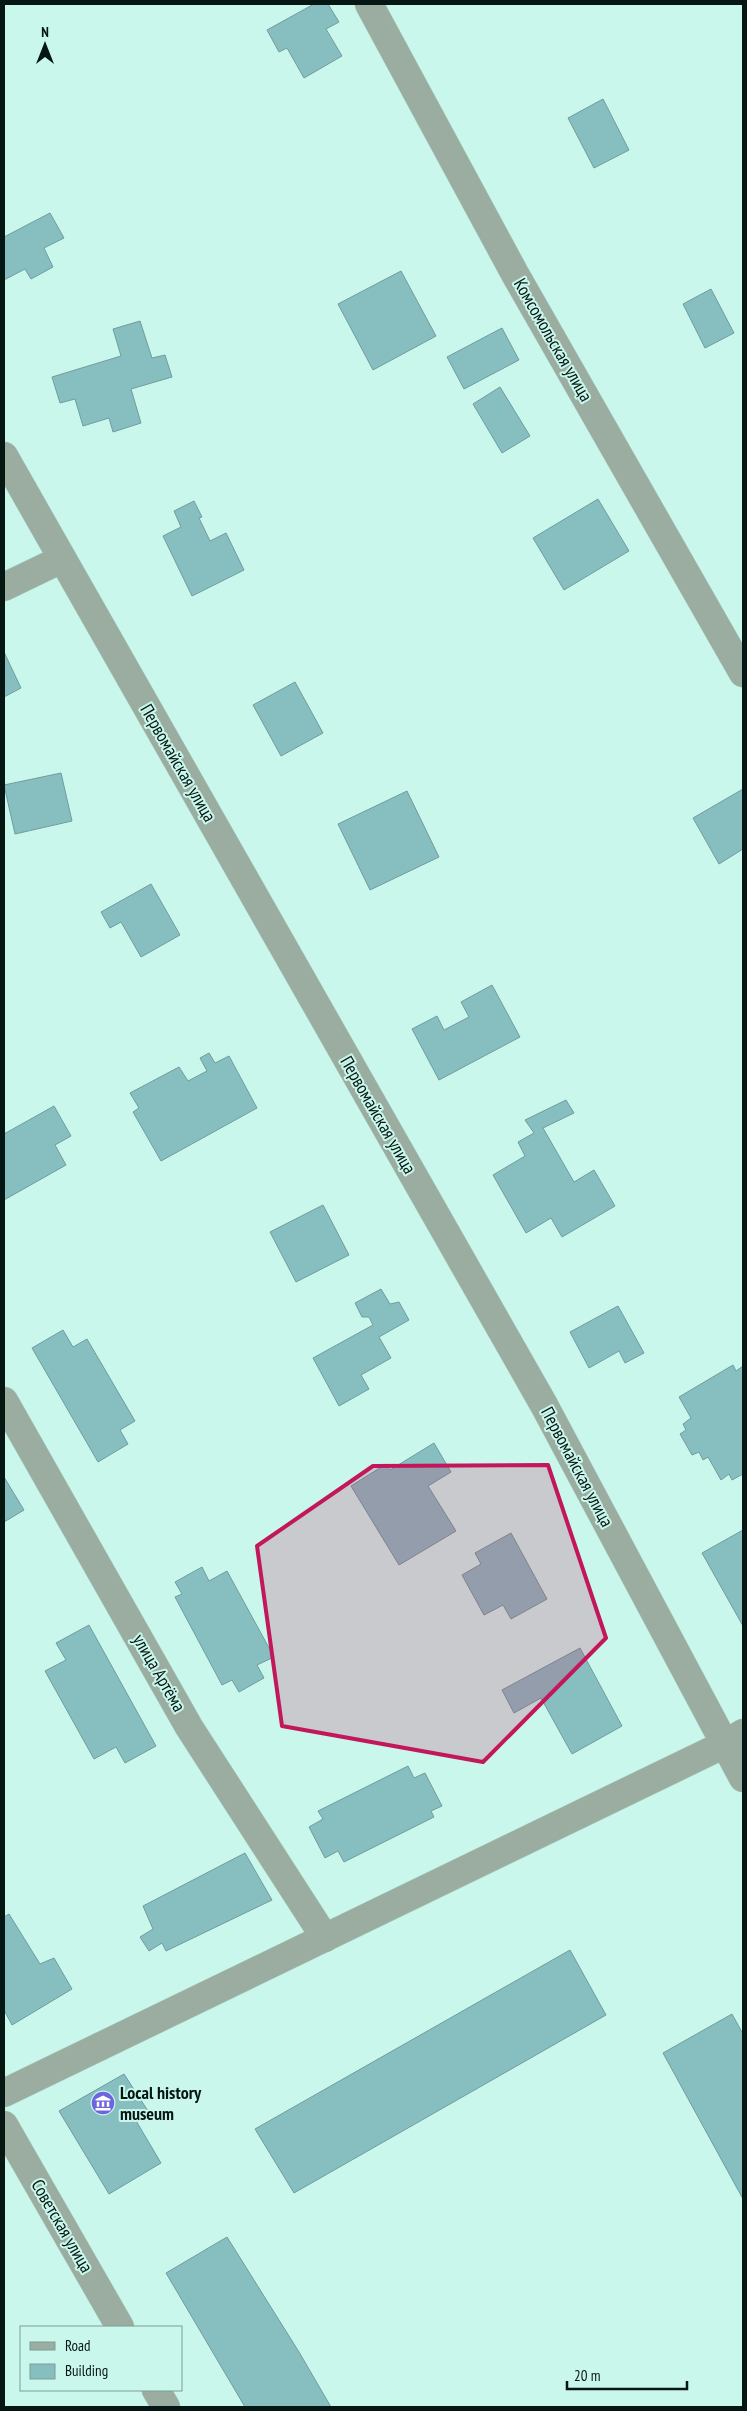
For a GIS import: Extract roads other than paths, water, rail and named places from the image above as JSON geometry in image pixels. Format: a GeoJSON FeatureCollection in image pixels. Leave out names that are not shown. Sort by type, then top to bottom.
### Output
{"type":"FeatureCollection","features":[{"type":"Feature","properties":{"kind":"street","name":"Комсомольская улица"},"geometry":{"type":"LineString","coordinates":[[369,4],[515,274],[743,673]]}},
{"type":"Feature","properties":{"kind":"street","name":"Первомайская улица"},"geometry":{"type":"LineString","coordinates":[[4,456],[734,1739],[743,1778]]}},
{"type":"Feature","properties":{"kind":"street"},"geometry":{"type":"LineString","coordinates":[[4,587],[62,559]]}},
{"type":"Feature","properties":{"kind":"street","name":"улица Артёма"},"geometry":{"type":"LineString","coordinates":[[4,1401],[189,1727],[325,1938]]}},
{"type":"Feature","properties":{"kind":"street"},"geometry":{"type":"LineString","coordinates":[[4,2093],[734,1739]]}},
{"type":"Feature","properties":{"kind":"street","name":"Советская улица"},"geometry":{"type":"LineString","coordinates":[[4,2125],[119,2326]]}},
{"type":"Feature","properties":{"kind":"street"},"geometry":{"type":"LineString","coordinates":[[157,2391],[166,2407]]}},
{"type":"Feature","properties":{"kind":"place","name":"Local history museum"},"geometry":{"type":"Point","coordinates":[103,2103]}}]}
